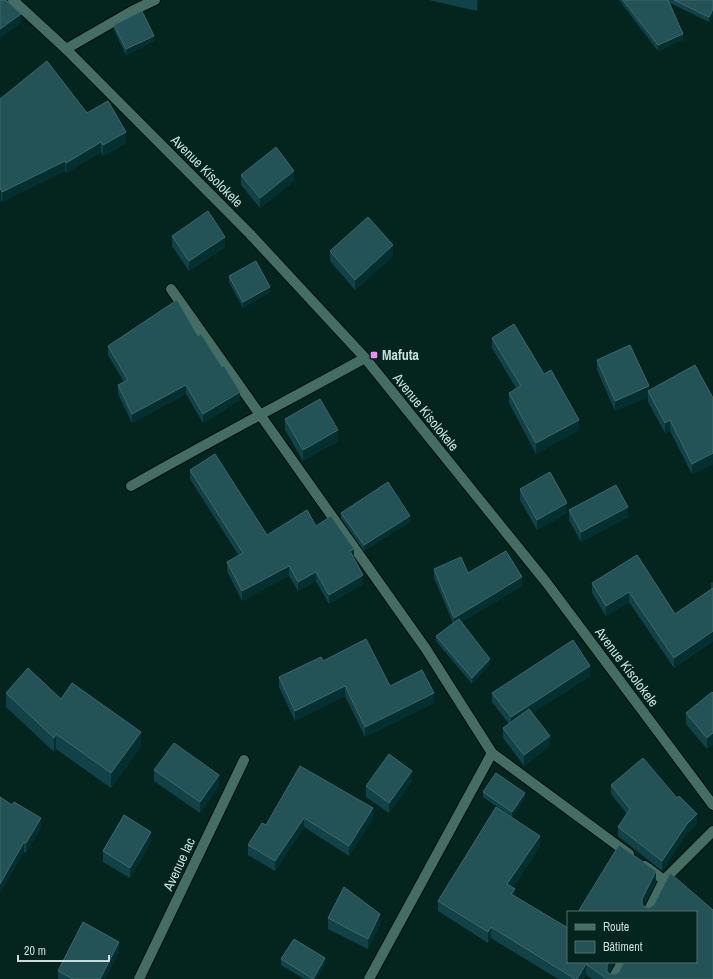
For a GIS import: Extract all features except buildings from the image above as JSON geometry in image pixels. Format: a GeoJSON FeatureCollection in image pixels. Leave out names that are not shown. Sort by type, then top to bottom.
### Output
{"type":"FeatureCollection","features":[{"type":"Feature","properties":{"kind":"street","name":"Avenue Kisolokele"},"geometry":{"type":"LineString","coordinates":[[13,0],[66,49],[250,234],[365,358],[546,582],[713,805]]}},
{"type":"Feature","properties":{"kind":"street"},"geometry":{"type":"LineString","coordinates":[[66,49],[132,11],[155,0]]}},
{"type":"Feature","properties":{"kind":"street"},"geometry":{"type":"LineString","coordinates":[[171,289],[426,649],[492,753],[664,880]]}},
{"type":"Feature","properties":{"kind":"street"},"geometry":{"type":"LineString","coordinates":[[130,486],[365,358]]}},
{"type":"Feature","properties":{"kind":"street"},"geometry":{"type":"LineString","coordinates":[[369,979],[492,753]]}},
{"type":"Feature","properties":{"kind":"street","name":"Avenue lac"},"geometry":{"type":"LineString","coordinates":[[139,979],[244,760]]}},
{"type":"Feature","properties":{"kind":"street"},"geometry":{"type":"LineString","coordinates":[[648,911],[664,880],[713,831]]}},
{"type":"Feature","properties":{"kind":"street"},"geometry":{"type":"LineString","coordinates":[[613,979],[621,963]]}},
{"type":"Feature","properties":{"kind":"place","name":"Mafuta"},"geometry":{"type":"Point","coordinates":[374,355]}}]}
